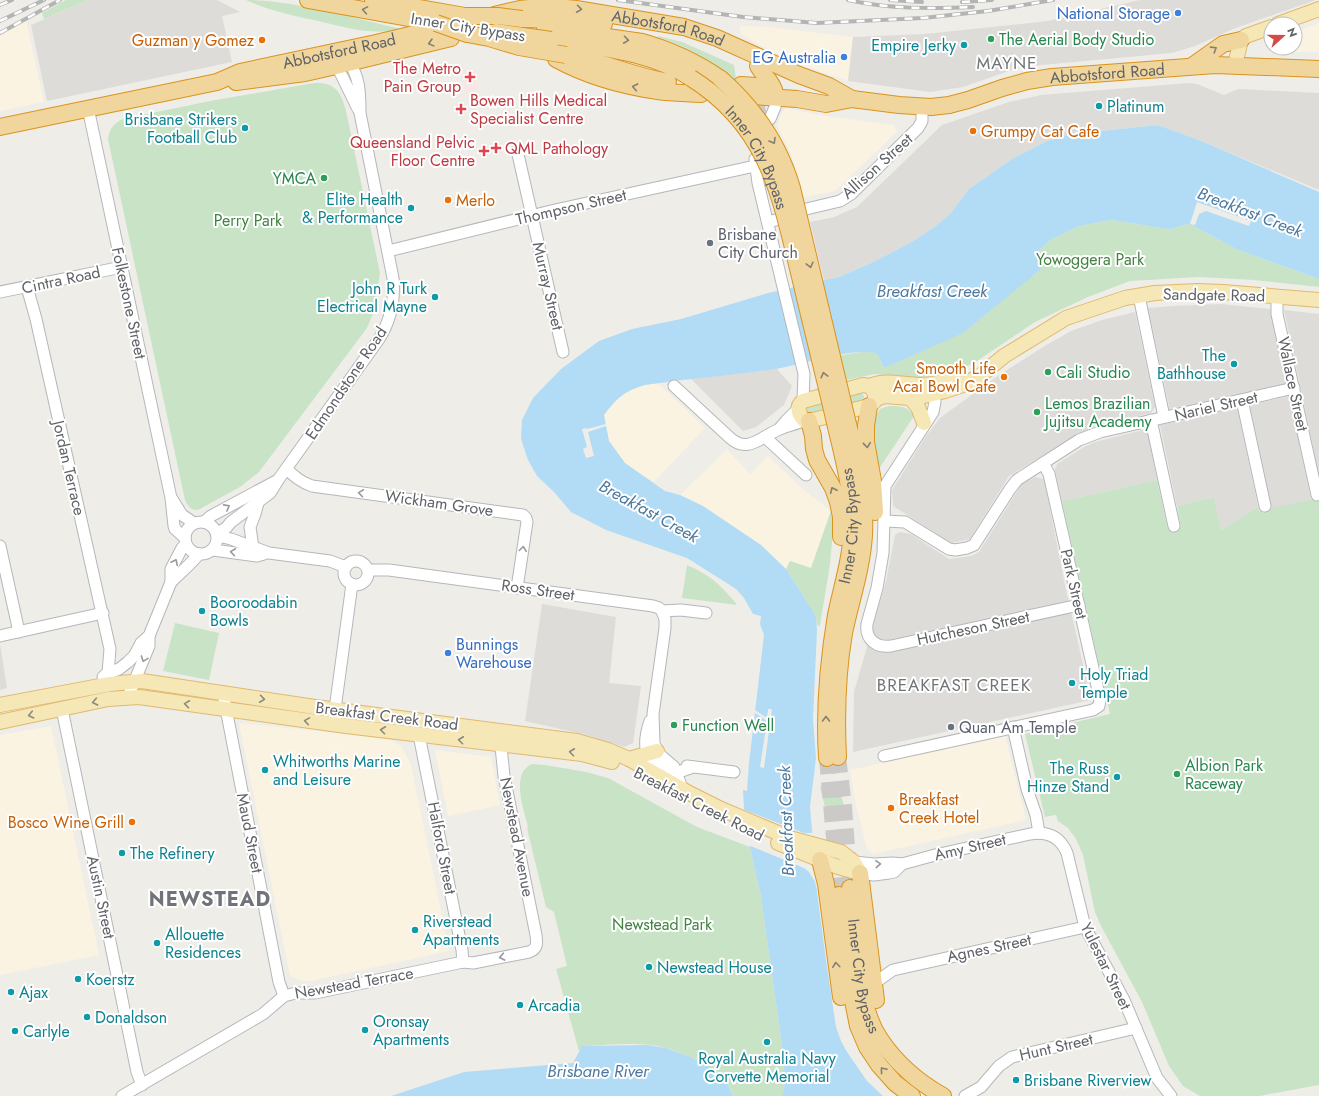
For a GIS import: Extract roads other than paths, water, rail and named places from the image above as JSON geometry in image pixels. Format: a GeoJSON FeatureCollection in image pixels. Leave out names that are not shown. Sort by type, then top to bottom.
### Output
{"type":"FeatureCollection","features":[{"type":"Feature","properties":{"kind":"highway","name":"Inner City Bypass"},"geometry":{"type":"LineString","coordinates":[[308,0],[433,22],[552,40],[635,55],[662,63],[687,80],[714,93],[741,120],[758,144],[770,169],[785,215],[842,425],[860,474],[864,506],[864,535],[862,551],[856,587],[844,634],[832,758],[826,699],[834,631],[849,561],[852,528],[849,483],[842,425],[792,188],[784,164],[774,143],[763,125],[747,104],[721,79],[686,58],[664,48],[642,42],[460,16],[372,0]]}},
{"type":"Feature","properties":{"kind":"highway","name":"Abbotsford Road"},"geometry":{"type":"LineString","coordinates":[[0,127],[217,82],[242,82],[305,73],[338,59],[520,9],[547,6],[658,22],[696,30],[811,80],[829,86],[852,99]]}},
{"type":"Feature","properties":{"kind":"highway"},"geometry":{"type":"LineString","coordinates":[[460,16],[498,16],[522,19],[584,21],[678,36],[711,46],[791,81],[811,80]]}},
{"type":"Feature","properties":{"kind":"highway"},"geometry":{"type":"LineString","coordinates":[[433,22],[467,34],[489,38],[561,57],[583,58],[653,79],[687,80]]}},
{"type":"Feature","properties":{"kind":"highway","name":"Abbotsford Road"},"geometry":{"type":"LineString","coordinates":[[338,59],[451,38]]}},
{"type":"Feature","properties":{"kind":"highway"},"geometry":{"type":"LineString","coordinates":[[1192,66],[1208,53],[1223,44],[1241,40]]}},
{"type":"Feature","properties":{"kind":"highway"},"geometry":{"type":"LineString","coordinates":[[561,57],[596,76],[631,86],[659,91],[701,94]]}},
{"type":"Feature","properties":{"kind":"highway","name":"Abbotsford Road"},"geometry":{"type":"LineString","coordinates":[[775,92],[797,91],[809,101],[826,104],[852,99],[922,107],[958,103],[1013,84],[1038,78],[1192,66],[1235,65],[1319,69]]}},
{"type":"Feature","properties":{"kind":"highway"},"geometry":{"type":"LineString","coordinates":[[750,93],[775,92],[769,80],[762,74],[758,66]]}},
{"type":"Feature","properties":{"kind":"highway"},"geometry":{"type":"LineString","coordinates":[[856,587],[865,578],[874,537],[874,490],[866,434],[872,397]]}},
{"type":"Feature","properties":{"kind":"highway"},"geometry":{"type":"LineString","coordinates":[[803,413],[813,436],[817,460],[836,495],[841,517],[840,550],[830,610],[834,631]]}},
{"type":"Feature","properties":{"kind":"highway"},"geometry":{"type":"LineString","coordinates":[[820,853],[826,884],[841,999],[848,1018],[858,1026],[867,1047],[879,1065],[895,1083],[912,1096]]}},
{"type":"Feature","properties":{"kind":"highway"},"geometry":{"type":"LineString","coordinates":[[857,868],[877,1005],[891,1039],[894,1056]]}},
{"type":"Feature","properties":{"kind":"highway","name":"Inner City Bypass"},"geometry":{"type":"LineString","coordinates":[[858,1026],[851,990],[845,892],[867,1010],[880,1039],[914,1077],[943,1096]]}},
{"type":"Feature","properties":{"kind":"main road"},"geometry":{"type":"LineString","coordinates":[[1300,16],[1319,9]]}},
{"type":"Feature","properties":{"kind":"main road"},"geometry":{"type":"LineString","coordinates":[[1235,65],[1241,40],[1246,36],[1263,29]]}},
{"type":"Feature","properties":{"kind":"main road","name":"Sandgate Road"},"geometry":{"type":"LineString","coordinates":[[872,397],[882,382],[920,385],[933,389],[951,389],[982,375],[1004,356],[1066,318],[1125,298],[1155,293],[1198,291],[1319,300]]}},
{"type":"Feature","properties":{"kind":"main road"},"geometry":{"type":"LineString","coordinates":[[863,386],[872,397],[803,413],[822,396],[863,386]]}},
{"type":"Feature","properties":{"kind":"main road","name":"Sandgate Road"},"geometry":{"type":"LineString","coordinates":[[872,397],[886,396],[910,398],[933,389]]}},
{"type":"Feature","properties":{"kind":"main road"},"geometry":{"type":"LineString","coordinates":[[910,398],[918,407],[924,423]]}},
{"type":"Feature","properties":{"kind":"main road","name":"Breakfast Creek Road"},"geometry":{"type":"LineString","coordinates":[[0,705],[94,687],[136,681],[334,710],[577,741],[608,750],[629,759],[734,819]]}},
{"type":"Feature","properties":{"kind":"main road","name":"Breakfast Creek Road"},"geometry":{"type":"LineString","coordinates":[[0,722],[108,699],[128,697],[149,698],[333,724],[582,754],[609,760],[639,774],[690,803],[857,868]]}},
{"type":"Feature","properties":{"kind":"main road"},"geometry":{"type":"LineString","coordinates":[[629,759],[652,752]]}},
{"type":"Feature","properties":{"kind":"street","name":"Edmondstone Road"},"geometry":{"type":"LineString","coordinates":[[217,534],[270,493],[374,347],[385,330],[391,312],[393,278],[360,113],[358,82],[355,72],[338,59]]}},
{"type":"Feature","properties":{"kind":"street"},"geometry":{"type":"LineString","coordinates":[[770,119],[775,107],[775,92]]}},
{"type":"Feature","properties":{"kind":"street","name":"Allison Street"},"geometry":{"type":"LineString","coordinates":[[768,222],[788,217],[802,210],[840,200],[851,194],[918,128],[922,121],[922,107]]}},
{"type":"Feature","properties":{"kind":"street","name":"Folkestone Street"},"geometry":{"type":"LineString","coordinates":[[88,108],[171,498],[174,526],[185,541]]}},
{"type":"Feature","properties":{"kind":"street","name":"Murray Street"},"geometry":{"type":"LineString","coordinates":[[517,150],[563,352]]}},
{"type":"Feature","properties":{"kind":"street","name":"Thompson Street"},"geometry":{"type":"LineString","coordinates":[[388,251],[755,161],[768,222]]}},
{"type":"Feature","properties":{"kind":"street"},"geometry":{"type":"LineString","coordinates":[[674,386],[734,442],[738,444],[748,445],[780,428],[792,426],[803,413],[804,374],[768,222]]}},
{"type":"Feature","properties":{"kind":"street","name":"Cintra Road"},"geometry":{"type":"LineString","coordinates":[[0,292],[122,267]]}},
{"type":"Feature","properties":{"kind":"street","name":"Jordan Terrace"},"geometry":{"type":"LineString","coordinates":[[27,287],[36,319],[110,649],[108,673]]}},
{"type":"Feature","properties":{"kind":"street"},"geometry":{"type":"LineString","coordinates":[[1139,296],[1164,417]]}},
{"type":"Feature","properties":{"kind":"street","name":"Wallace Street"},"geometry":{"type":"LineString","coordinates":[[1277,296],[1277,314],[1317,496]]}},
{"type":"Feature","properties":{"kind":"street"},"geometry":{"type":"LineString","coordinates":[[804,374],[810,384],[822,396]]}},
{"type":"Feature","properties":{"kind":"street","name":"Nariel Street"},"geometry":{"type":"LineString","coordinates":[[885,521],[905,522],[949,549],[955,550],[970,547],[976,543],[1017,480],[1079,440],[1094,434],[1151,420],[1294,388]]}},
{"type":"Feature","properties":{"kind":"street"},"geometry":{"type":"LineString","coordinates":[[885,521],[885,486],[934,409],[933,389]]}},
{"type":"Feature","properties":{"kind":"street"},"geometry":{"type":"LineString","coordinates":[[1242,400],[1265,506]]}},
{"type":"Feature","properties":{"kind":"street"},"geometry":{"type":"LineString","coordinates":[[1151,420],[1174,526]]}},
{"type":"Feature","properties":{"kind":"street"},"geometry":{"type":"LineString","coordinates":[[765,437],[806,475]]}},
{"type":"Feature","properties":{"kind":"street","name":"Park Street"},"geometry":{"type":"LineString","coordinates":[[1013,727],[1093,710],[1099,706],[1100,700],[1049,474],[1044,463]]}},
{"type":"Feature","properties":{"kind":"street","name":"Wickham Grove"},"geometry":{"type":"LineString","coordinates":[[287,469],[295,478],[312,486],[523,515],[527,522],[517,588]]}},
{"type":"Feature","properties":{"kind":"street","name":"Edmondstone Road"},"geometry":{"type":"LineString","coordinates":[[199,522],[278,480]]}},
{"type":"Feature","properties":{"kind":"street","name":"Folkestone Street"},"geometry":{"type":"LineString","coordinates":[[171,498],[182,516],[199,522]]}},
{"type":"Feature","properties":{"kind":"street"},"geometry":{"type":"LineString","coordinates":[[253,548],[250,527],[256,514],[258,503]]}},
{"type":"Feature","properties":{"kind":"street","name":"Hutcheson Street"},"geometry":{"type":"LineString","coordinates":[[885,521],[881,570],[867,627],[869,638],[879,646],[891,646],[1079,605]]}},
{"type":"Feature","properties":{"kind":"street"},"geometry":{"type":"LineString","coordinates":[[128,697],[136,681],[149,646],[149,636],[171,582],[171,569],[185,541],[187,529],[199,522],[212,526],[217,534],[218,541],[213,550],[209,553],[199,554],[189,549],[185,541]]}},
{"type":"Feature","properties":{"kind":"street"},"geometry":{"type":"LineString","coordinates":[[217,534],[269,553],[330,562],[346,567]]}},
{"type":"Feature","properties":{"kind":"street"},"geometry":{"type":"LineString","coordinates":[[0,546],[19,632]]}},
{"type":"Feature","properties":{"kind":"street"},"geometry":{"type":"LineString","coordinates":[[213,550],[257,556],[269,553]]}},
{"type":"Feature","properties":{"kind":"street"},"geometry":{"type":"LineString","coordinates":[[171,582],[194,561],[199,554]]}},
{"type":"Feature","properties":{"kind":"street"},"geometry":{"type":"LineString","coordinates":[[356,561],[363,563],[368,570],[368,577],[360,585],[352,584],[346,579],[344,571],[346,567],[348,564],[356,561]]}},
{"type":"Feature","properties":{"kind":"street","name":"Ross Street"},"geometry":{"type":"LineString","coordinates":[[368,570],[388,570],[653,606],[662,611],[681,610],[706,613]]}},
{"type":"Feature","properties":{"kind":"street"},"geometry":{"type":"LineString","coordinates":[[333,724],[352,584]]}},
{"type":"Feature","properties":{"kind":"street"},"geometry":{"type":"LineString","coordinates":[[662,611],[665,619],[665,628],[653,714],[647,732],[645,748],[652,752],[653,762],[674,769],[693,767],[734,772]]}},
{"type":"Feature","properties":{"kind":"street"},"geometry":{"type":"LineString","coordinates":[[0,636],[102,613]]}},
{"type":"Feature","properties":{"kind":"street"},"geometry":{"type":"LineString","coordinates":[[94,687],[106,674],[119,669],[128,662],[134,656],[141,643],[149,636]]}},
{"type":"Feature","properties":{"kind":"street","name":"Maud Street"},"geometry":{"type":"LineString","coordinates":[[223,693],[284,996]]}},
{"type":"Feature","properties":{"kind":"street","name":"Austin Street"},"geometry":{"type":"LineString","coordinates":[[62,709],[137,1072],[142,1084]]}},
{"type":"Feature","properties":{"kind":"street"},"geometry":{"type":"LineString","coordinates":[[884,756],[1013,727],[1027,789],[1036,815],[1039,833]]}},
{"type":"Feature","properties":{"kind":"street","name":"Newstead Avenue"},"geometry":{"type":"LineString","coordinates":[[500,730],[503,770],[537,944]]}},
{"type":"Feature","properties":{"kind":"street","name":"Halford Street"},"geometry":{"type":"LineString","coordinates":[[419,735],[462,950],[463,962]]}},
{"type":"Feature","properties":{"kind":"street"},"geometry":{"type":"LineString","coordinates":[[674,769],[682,788]]}},
{"type":"Feature","properties":{"kind":"street","name":"Amy Street"},"geometry":{"type":"LineString","coordinates":[[857,868],[874,875],[885,874],[894,872],[902,864],[935,855],[1039,833]]}},
{"type":"Feature","properties":{"kind":"street","name":"Yulestar Street"},"geometry":{"type":"LineString","coordinates":[[1039,833],[1053,836],[1065,847],[1068,853],[1085,927],[1124,1000],[1157,1078],[1171,1096]]}},
{"type":"Feature","properties":{"kind":"street","name":"Agnes Street"},"geometry":{"type":"LineString","coordinates":[[873,984],[893,970],[1085,927]]}},
{"type":"Feature","properties":{"kind":"street","name":"Newstead Terrace"},"geometry":{"type":"LineString","coordinates":[[122,1096],[263,1014],[275,1002],[284,996],[296,993],[315,993],[463,962],[473,963],[529,952],[535,949],[537,944]]}},
{"type":"Feature","properties":{"kind":"street"},"geometry":{"type":"LineString","coordinates":[[871,960],[881,966],[893,970]]}},
{"type":"Feature","properties":{"kind":"street","name":"Hunt Street"},"geometry":{"type":"LineString","coordinates":[[965,1096],[981,1087],[999,1066],[1012,1057],[1136,1028]]}},
{"type":"Feature","properties":{"kind":"water","name":"Breakfast Creek"},"geometry":{"type":"Polygon","coordinates":[[[1158,125],[1204,142],[1319,192],[1319,279],[1236,249],[1190,224],[1168,229],[1111,220],[1079,226],[1052,239],[1038,251],[1046,264],[963,333],[884,368],[876,353],[865,352],[826,357],[776,369],[645,385],[626,393],[613,404],[604,415],[609,441],[625,463],[665,491],[680,495],[703,506],[761,545],[786,569],[816,616],[817,630],[813,719],[816,758],[810,807],[818,900],[826,960],[836,1027],[841,1041],[867,1081],[883,1096],[782,1096],[785,1080],[781,1038],[761,897],[750,847],[744,808],[743,790],[747,791],[764,635],[760,624],[761,616],[753,614],[744,598],[736,589],[687,558],[606,530],[571,512],[554,492],[537,476],[528,460],[521,439],[522,420],[533,398],[561,369],[599,341],[632,329],[681,319],[768,293],[839,277],[910,243],[933,228],[950,214],[969,189],[1012,159],[1047,141],[1073,134],[1158,125]]]}},
{"type":"Feature","properties":{"kind":"water","name":"Brisbane River"},"geometry":{"type":"Polygon","coordinates":[[[647,1045],[666,1048],[688,1056],[714,1069],[726,1079],[733,1096],[391,1096],[464,1072],[573,1063],[582,1046],[647,1045]]]}},
{"type":"Feature","properties":{"kind":"tunnel"},"geometry":{"type":"LineString","coordinates":[[759,104],[763,124]]}},
{"type":"Feature","properties":{"kind":"tunnel"},"geometry":{"type":"LineString","coordinates":[[838,757],[844,806],[850,888]]}},
{"type":"Feature","properties":{"kind":"tunnel"},"geometry":{"type":"LineString","coordinates":[[827,758],[839,895]]}},
{"type":"Feature","properties":{"kind":"railway"},"geometry":{"type":"LineString","coordinates":[[0,5],[12,0]]}},
{"type":"Feature","properties":{"kind":"railway"},"geometry":{"type":"LineString","coordinates":[[0,21],[44,0]]}},
{"type":"Feature","properties":{"kind":"railway"},"geometry":{"type":"LineString","coordinates":[[0,33],[60,0]]}},
{"type":"Feature","properties":{"kind":"railway"},"geometry":{"type":"LineString","coordinates":[[618,0],[743,17],[817,23],[923,18],[988,11],[1053,0]]}},
{"type":"Feature","properties":{"kind":"railway"},"geometry":{"type":"LineString","coordinates":[[848,0],[910,8],[973,7]]}},
{"type":"Feature","properties":{"kind":"railway"},"geometry":{"type":"LineString","coordinates":[[890,0],[922,2]]}},
{"type":"Feature","properties":{"kind":"railway"},"geometry":{"type":"LineString","coordinates":[[962,2],[992,0]]}},
{"type":"Feature","properties":{"kind":"place","name":"National Storage"},"geometry":{"type":"Point","coordinates":[1178,13]}},
{"type":"Feature","properties":{"kind":"place","name":"The Aerial Body Studio"},"geometry":{"type":"Point","coordinates":[991,39]}},
{"type":"Feature","properties":{"kind":"place","name":"Guzman y Gomez"},"geometry":{"type":"Point","coordinates":[262,40]}},
{"type":"Feature","properties":{"kind":"place","name":"Empire Jerky"},"geometry":{"type":"Point","coordinates":[964,45]}},
{"type":"Feature","properties":{"kind":"place","name":"EG Australia"},"geometry":{"type":"Point","coordinates":[844,57]}},
{"type":"Feature","properties":{"kind":"place","name":"The Metro Pain Group"},"geometry":{"type":"Point","coordinates":[470,77]}},
{"type":"Feature","properties":{"kind":"place","name":"Platinum"},"geometry":{"type":"Point","coordinates":[1099,106]}},
{"type":"Feature","properties":{"kind":"place","name":"Bowen Hills Medical Specialist Centre"},"geometry":{"type":"Point","coordinates":[461,109]}},
{"type":"Feature","properties":{"kind":"place","name":"Brisbane Strikers Football Club"},"geometry":{"type":"Point","coordinates":[245,128]}},
{"type":"Feature","properties":{"kind":"place","name":"Grumpy Cat Cafe"},"geometry":{"type":"Point","coordinates":[973,131]}},
{"type":"Feature","properties":{"kind":"place","name":"QML Pathology"},"geometry":{"type":"Point","coordinates":[496,148]}},
{"type":"Feature","properties":{"kind":"place","name":"Queensland Pelvic Floor Centre"},"geometry":{"type":"Point","coordinates":[484,151]}},
{"type":"Feature","properties":{"kind":"place","name":"YMCA"},"geometry":{"type":"Point","coordinates":[324,178]}},
{"type":"Feature","properties":{"kind":"place","name":"Merlo"},"geometry":{"type":"Point","coordinates":[448,200]}},
{"type":"Feature","properties":{"kind":"place","name":"Elite Health & Performance"},"geometry":{"type":"Point","coordinates":[411,208]}},
{"type":"Feature","properties":{"kind":"place","name":"Brisbane City Church"},"geometry":{"type":"Point","coordinates":[710,243]}},
{"type":"Feature","properties":{"kind":"place","name":"John R Turk Electrical Mayne"},"geometry":{"type":"Point","coordinates":[435,297]}},
{"type":"Feature","properties":{"kind":"place","name":"The Bathhouse"},"geometry":{"type":"Point","coordinates":[1234,364]}},
{"type":"Feature","properties":{"kind":"place","name":"Cali Studio"},"geometry":{"type":"Point","coordinates":[1048,372]}},
{"type":"Feature","properties":{"kind":"place","name":"Smooth Life Acai Bowl Cafe"},"geometry":{"type":"Point","coordinates":[1004,377]}},
{"type":"Feature","properties":{"kind":"place","name":"Lemos Brazilian Jujitsu Academy"},"geometry":{"type":"Point","coordinates":[1037,412]}},
{"type":"Feature","properties":{"kind":"place","name":"Booroodabin Bowls"},"geometry":{"type":"Point","coordinates":[202,611]}},
{"type":"Feature","properties":{"kind":"place","name":"Bunnings Warehouse"},"geometry":{"type":"Point","coordinates":[448,653]}},
{"type":"Feature","properties":{"kind":"place","name":"Holy Triad Temple"},"geometry":{"type":"Point","coordinates":[1072,683]}},
{"type":"Feature","properties":{"kind":"place","name":"Function Well"},"geometry":{"type":"Point","coordinates":[674,725]}},
{"type":"Feature","properties":{"kind":"place","name":"Quan Am Temple"},"geometry":{"type":"Point","coordinates":[951,727]}},
{"type":"Feature","properties":{"kind":"place","name":"Whitworths Marine and Leisure"},"geometry":{"type":"Point","coordinates":[265,770]}},
{"type":"Feature","properties":{"kind":"place","name":"Albion Park Raceway"},"geometry":{"type":"Point","coordinates":[1177,774]}},
{"type":"Feature","properties":{"kind":"place","name":"The Russ Hinze Stand"},"geometry":{"type":"Point","coordinates":[1117,777]}},
{"type":"Feature","properties":{"kind":"place","name":"Breakfast Creek Hotel"},"geometry":{"type":"Point","coordinates":[891,808]}},
{"type":"Feature","properties":{"kind":"place","name":"Bosco Wine Grill"},"geometry":{"type":"Point","coordinates":[132,822]}},
{"type":"Feature","properties":{"kind":"place","name":"The Refinery"},"geometry":{"type":"Point","coordinates":[122,853]}},
{"type":"Feature","properties":{"kind":"place","name":"Riverstead Apartments"},"geometry":{"type":"Point","coordinates":[415,930]}},
{"type":"Feature","properties":{"kind":"place","name":"Allouette Residences"},"geometry":{"type":"Point","coordinates":[157,943]}},
{"type":"Feature","properties":{"kind":"place","name":"Newstead House"},"geometry":{"type":"Point","coordinates":[649,967]}},
{"type":"Feature","properties":{"kind":"place","name":"Koerstz"},"geometry":{"type":"Point","coordinates":[78,979]}},
{"type":"Feature","properties":{"kind":"place","name":"Ajax"},"geometry":{"type":"Point","coordinates":[11,992]}},
{"type":"Feature","properties":{"kind":"place","name":"Arcadia"},"geometry":{"type":"Point","coordinates":[520,1005]}},
{"type":"Feature","properties":{"kind":"place","name":"Donaldson"},"geometry":{"type":"Point","coordinates":[87,1017]}},
{"type":"Feature","properties":{"kind":"place","name":"Oronsay Apartments"},"geometry":{"type":"Point","coordinates":[365,1030]}},
{"type":"Feature","properties":{"kind":"place","name":"Carlyle"},"geometry":{"type":"Point","coordinates":[15,1031]}},
{"type":"Feature","properties":{"kind":"place","name":"Royal Australia Navy Corvette Memorial"},"geometry":{"type":"Point","coordinates":[767,1042]}},
{"type":"Feature","properties":{"kind":"place","name":"Brisbane Riverview"},"geometry":{"type":"Point","coordinates":[1016,1080]}},
{"type":"Feature","properties":{"kind":"district","name":"MAYNE"},"geometry":{"type":"Point","coordinates":[1007,63]}},
{"type":"Feature","properties":{"kind":"district","name":"BREAKFAST CREEK"},"geometry":{"type":"Point","coordinates":[954,685]}},
{"type":"Feature","properties":{"kind":"district","name":"NEWSTEAD"},"geometry":{"type":"Point","coordinates":[210,899]}},
{"type":"Feature","properties":{"kind":"park label","name":"Perry Park"},"geometry":{"type":"Point","coordinates":[248,220]}},
{"type":"Feature","properties":{"kind":"park label","name":"Yowoggera Park"},"geometry":{"type":"Point","coordinates":[1090,259]}},
{"type":"Feature","properties":{"kind":"park label","name":"Newstead Park"},"geometry":{"type":"Point","coordinates":[662,924]}}]}
